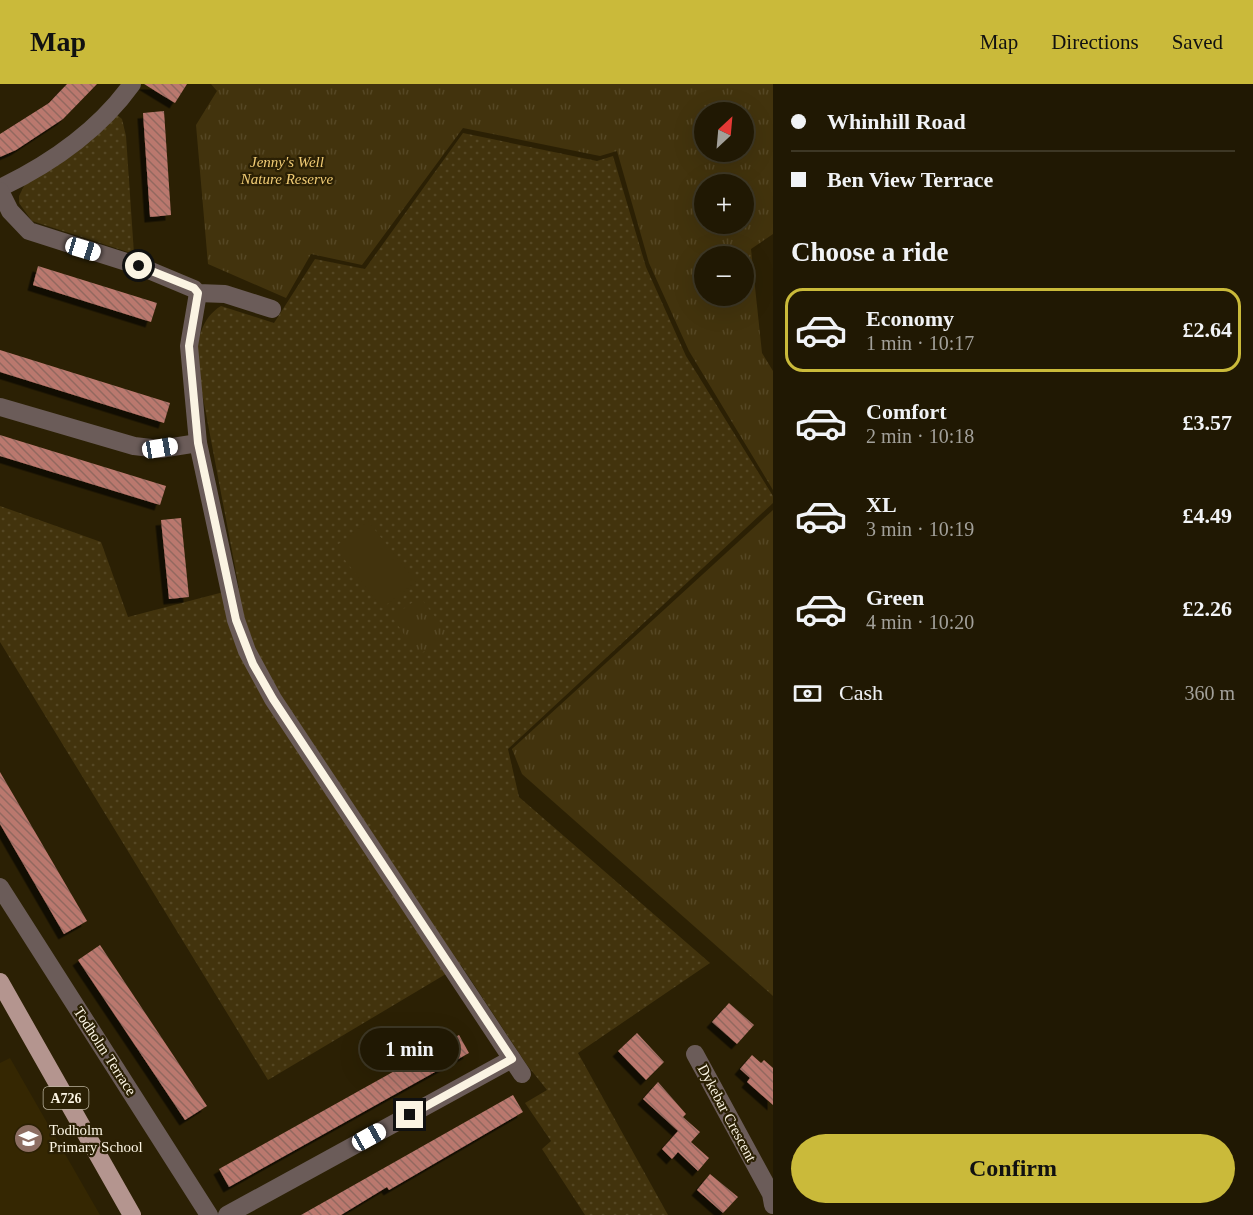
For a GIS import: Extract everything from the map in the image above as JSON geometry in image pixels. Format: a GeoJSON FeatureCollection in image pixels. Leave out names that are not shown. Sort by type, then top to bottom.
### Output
{"type":"FeatureCollection","features":[{"type":"Feature","properties":{"kind":"main road","name":"A726"},"geometry":{"type":"LineString","coordinates":[[0,982],[132,1215]]}},
{"type":"Feature","properties":{"kind":"street"},"geometry":{"type":"LineString","coordinates":[[132,84],[103,117],[75,142],[45,164],[0,189],[10,211],[29,231],[139,266],[194,288],[198,293],[189,346],[198,443],[236,620],[259,677],[517,1067],[227,1215]]}},
{"type":"Feature","properties":{"kind":"street"},"geometry":{"type":"LineString","coordinates":[[198,293],[225,294],[272,309]]}},
{"type":"Feature","properties":{"kind":"street"},"geometry":{"type":"LineString","coordinates":[[0,407],[134,446],[160,448],[198,443]]}},
{"type":"Feature","properties":{"kind":"street","name":"Todholm Terrace"},"geometry":{"type":"LineString","coordinates":[[0,887],[209,1215]]}},
{"type":"Feature","properties":{"kind":"street","name":"Dykebar Crescent"},"geometry":{"type":"LineString","coordinates":[[695,1054],[771,1194],[773,1205]]}},
{"type":"Feature","properties":{"kind":"shaded area","name":"Todholm Primary School"},"geometry":{"type":"Polygon","coordinates":[[[10,1058],[100,1215],[0,1215],[0,1063],[10,1058]]]}},
{"type":"Feature","properties":{"kind":"green space","name":"Jenny's Well Nature Reserve"},"geometry":{"type":"Polygon","coordinates":[[[211,84],[773,84],[773,234],[754,247],[694,246],[694,306],[754,306],[754,277],[762,353],[773,371],[773,490],[689,351],[649,263],[617,151],[600,156],[463,128],[362,265],[311,254],[286,298],[208,264],[196,125],[217,91],[211,84]]]}},
{"type":"Feature","properties":{"kind":"green space"},"geometry":{"type":"Polygon","coordinates":[[[117,115],[122,119],[126,136],[134,254],[32,221],[19,203],[19,196],[25,184],[75,153],[117,115]]]}},
{"type":"Feature","properties":{"kind":"green space"},"geometry":{"type":"Polygon","coordinates":[[[463,133],[597,161],[613,156],[646,267],[686,356],[773,496],[773,503],[508,749],[519,797],[710,963],[578,1053],[668,1215],[585,1215],[542,1149],[551,1141],[525,1103],[547,1090],[527,1065],[461,965],[268,1080],[0,642],[0,506],[101,542],[128,617],[239,588],[196,361],[205,323],[221,306],[274,323],[315,259],[365,269],[463,133]]]}},
{"type":"Feature","properties":{"kind":"green space"},"geometry":{"type":"Polygon","coordinates":[[[773,510],[773,996],[522,774],[512,749],[773,510]]]}},
{"type":"Feature","properties":{"kind":"green space"},"geometry":{"type":"Polygon","coordinates":[[[368,521],[416,582],[382,608],[335,547],[368,521]]]}},
{"type":"Feature","properties":{"kind":"green space"},"geometry":{"type":"Polygon","coordinates":[[[420,597],[448,634],[419,655],[392,617],[420,597]]]}},
{"type":"Feature","properties":{"kind":"building"},"geometry":{"type":"Polygon","coordinates":[[[67,84],[97,84],[63,119],[16,150],[0,157],[0,134],[49,103],[67,84]]]}},
{"type":"Feature","properties":{"kind":"building"},"geometry":{"type":"Polygon","coordinates":[[[144,84],[187,84],[175,103],[144,84]]]}},
{"type":"Feature","properties":{"kind":"building"},"geometry":{"type":"Polygon","coordinates":[[[164,111],[171,215],[150,217],[143,113],[164,111]]]}},
{"type":"Feature","properties":{"kind":"building"},"geometry":{"type":"Polygon","coordinates":[[[38,266],[157,303],[151,322],[33,285],[38,266]]]}},
{"type":"Feature","properties":{"kind":"building"},"geometry":{"type":"Polygon","coordinates":[[[0,350],[170,403],[164,423],[0,372],[0,350]]]}},
{"type":"Feature","properties":{"kind":"building"},"geometry":{"type":"Polygon","coordinates":[[[0,435],[166,486],[160,505],[0,456],[0,435]]]}},
{"type":"Feature","properties":{"kind":"building"},"geometry":{"type":"Polygon","coordinates":[[[181,518],[189,597],[169,599],[161,520],[181,518]]]}},
{"type":"Feature","properties":{"kind":"building"},"geometry":{"type":"Polygon","coordinates":[[[0,772],[87,921],[64,934],[0,824],[0,772]]]}},
{"type":"Feature","properties":{"kind":"building"},"geometry":{"type":"Polygon","coordinates":[[[100,945],[207,1106],[185,1120],[78,960],[100,945]]]}},
{"type":"Feature","properties":{"kind":"building"},"geometry":{"type":"Polygon","coordinates":[[[729,1003],[754,1025],[737,1044],[712,1022],[729,1003]]]}},
{"type":"Feature","properties":{"kind":"building"},"geometry":{"type":"Polygon","coordinates":[[[637,1033],[664,1062],[646,1080],[618,1051],[637,1033]]]}},
{"type":"Feature","properties":{"kind":"building"},"geometry":{"type":"Polygon","coordinates":[[[459,1035],[469,1053],[229,1187],[219,1169],[459,1035]]]}},
{"type":"Feature","properties":{"kind":"building"},"geometry":{"type":"Polygon","coordinates":[[[752,1055],[761,1063],[764,1060],[773,1068],[773,1105],[747,1082],[750,1078],[740,1069],[752,1055]]]}},
{"type":"Feature","properties":{"kind":"building"},"geometry":{"type":"Polygon","coordinates":[[[658,1082],[686,1114],[683,1117],[700,1132],[691,1142],[709,1158],[698,1171],[678,1152],[672,1159],[662,1149],[678,1131],[643,1099],[658,1082]]]}},
{"type":"Feature","properties":{"kind":"building"},"geometry":{"type":"Polygon","coordinates":[[[513,1095],[523,1112],[389,1190],[387,1187],[341,1215],[301,1215],[513,1095]]]}},
{"type":"Feature","properties":{"kind":"building"},"geometry":{"type":"Polygon","coordinates":[[[710,1174],[738,1197],[723,1213],[697,1190],[710,1174]]]}},
{"type":"Feature","properties":{"kind":"place","name":"Todholm Primary School"},"geometry":{"type":"Point","coordinates":[28,1139]}},
{"type":"Feature","properties":{"kind":"route"},"geometry":{"type":"LineString","coordinates":[[139,266],[194,288],[198,293],[189,346],[191,388],[198,443],[236,620],[259,677],[512,1059],[410,1115]]}}]}
